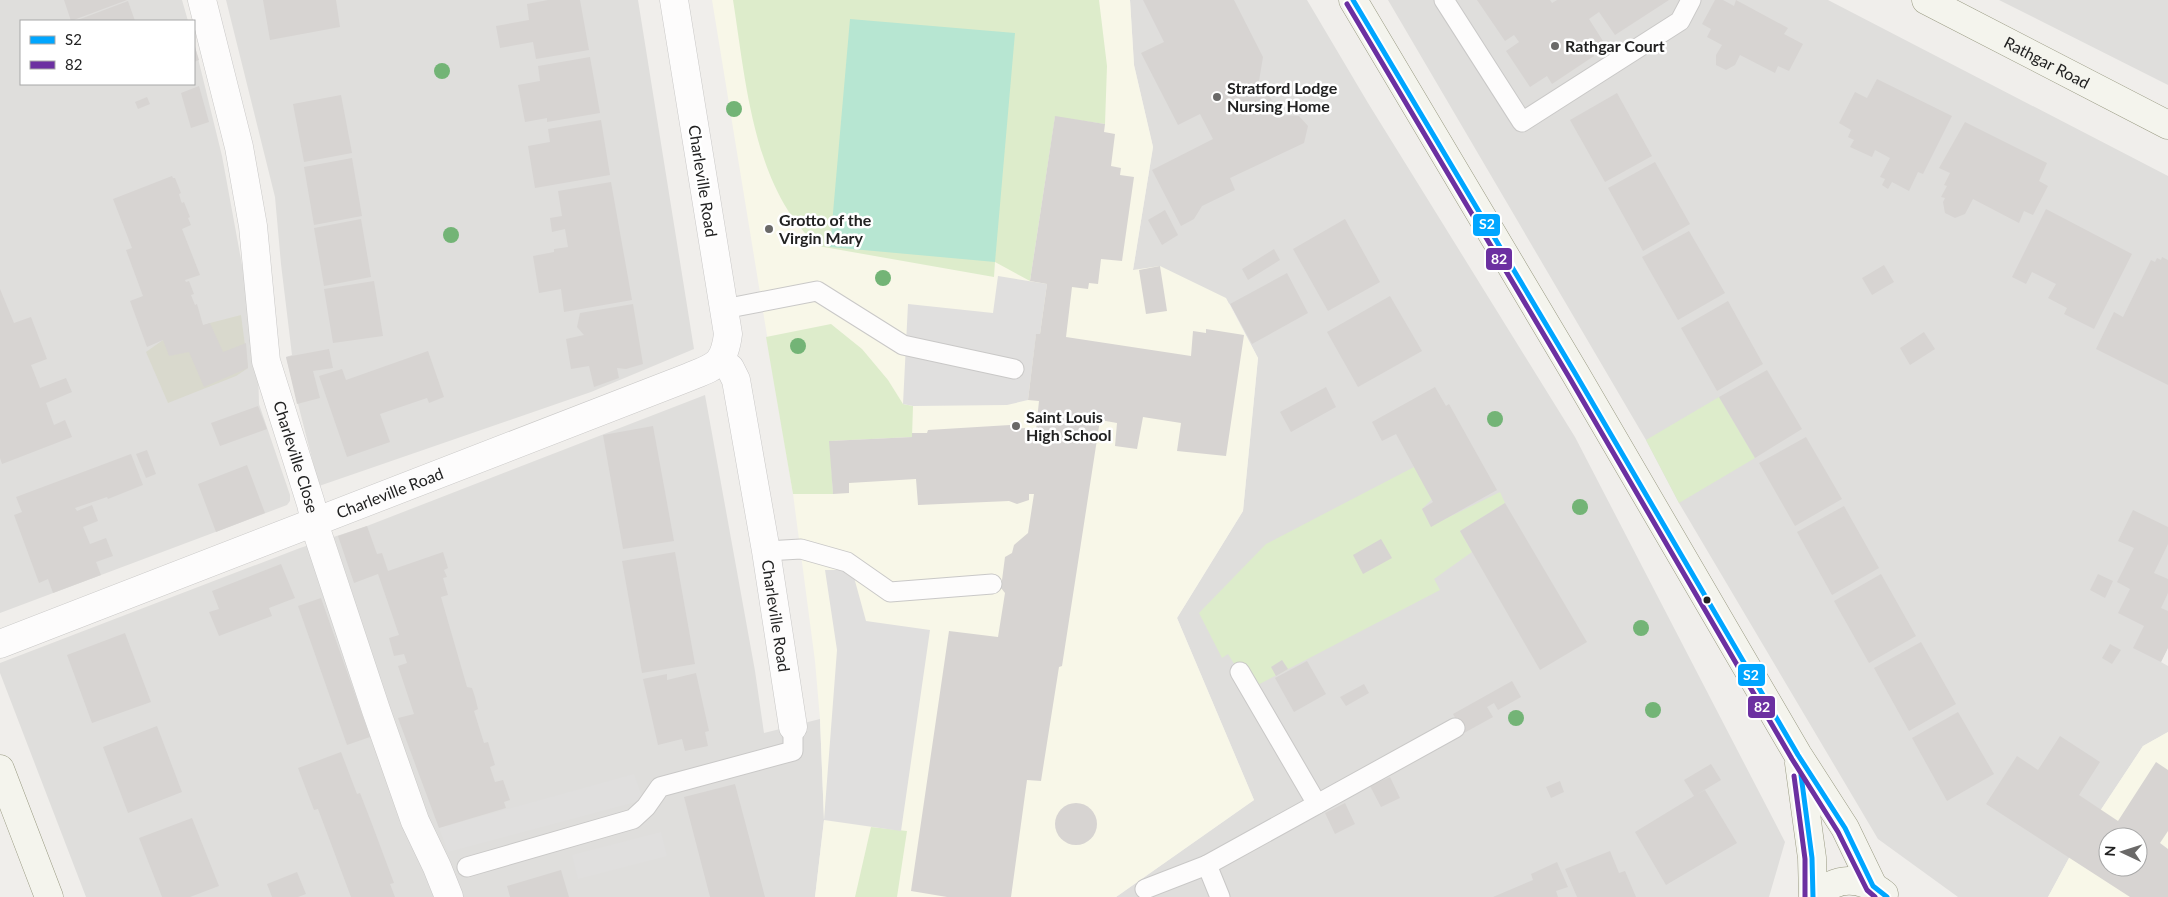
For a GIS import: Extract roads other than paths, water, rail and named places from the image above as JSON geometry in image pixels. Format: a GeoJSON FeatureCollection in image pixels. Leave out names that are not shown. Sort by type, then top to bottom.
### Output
{"type":"FeatureCollection","features":[{"type":"Feature","properties":{"kind":"street","name":"Charleville Close"},"geometry":{"type":"LineString","coordinates":[[202,0],[238,147],[253,226],[266,361],[340,602],[415,821],[449,897]]}},
{"type":"Feature","properties":{"kind":"street","name":"Charleville Road"},"geometry":{"type":"LineString","coordinates":[[0,644],[712,368],[721,361],[726,349],[728,334],[674,0]]}},
{"type":"Feature","properties":{"kind":"street"},"geometry":{"type":"LineString","coordinates":[[1352,0],[1570,365],[1798,755],[1845,828],[1880,892]]}},
{"type":"Feature","properties":{"kind":"street","name":"Rathgar Road"},"geometry":{"type":"LineString","coordinates":[[1926,0],[2168,125]]}},
{"type":"Feature","properties":{"kind":"street","name":"Charleville Road"},"geometry":{"type":"LineString","coordinates":[[721,361],[730,368],[736,380],[766,551],[793,727]]}},
{"type":"Feature","properties":{"kind":"street"},"geometry":{"type":"LineString","coordinates":[[1798,755],[1812,858],[1813,897]]}},
{"type":"Feature","properties":{"kind":"street"},"geometry":{"type":"LineString","coordinates":[[0,769],[50,897]]}},
{"type":"Feature","properties":{"kind":"street"},"geometry":{"type":"LineString","coordinates":[[1813,897],[1824,887],[1842,881],[1858,881],[1880,892]]}},
{"type":"Feature","properties":{"kind":"lane"},"geometry":{"type":"LineString","coordinates":[[1444,0],[1522,122],[1680,21],[1691,0]]}},
{"type":"Feature","properties":{"kind":"lane"},"geometry":{"type":"LineString","coordinates":[[724,309],[817,290],[903,345],[1014,369]]}},
{"type":"Feature","properties":{"kind":"lane"},"geometry":{"type":"LineString","coordinates":[[766,551],[801,549],[847,562],[890,592],[992,584]]}},
{"type":"Feature","properties":{"kind":"lane"},"geometry":{"type":"LineString","coordinates":[[1240,672],[1317,804]]}},
{"type":"Feature","properties":{"kind":"lane"},"geometry":{"type":"LineString","coordinates":[[467,867],[633,818],[646,807],[660,786],[793,751],[793,727]]}},
{"type":"Feature","properties":{"kind":"lane"},"geometry":{"type":"LineString","coordinates":[[1145,889],[1207,864],[1455,728]]}},
{"type":"Feature","properties":{"kind":"lane"},"geometry":{"type":"LineString","coordinates":[[1207,864],[1220,897]]}},
{"type":"Feature","properties":{"kind":"place","name":"Rathgar Court"},"geometry":{"type":"Point","coordinates":[1555,46]}},
{"type":"Feature","properties":{"kind":"place","name":"Stratford Lodge Nursing Home"},"geometry":{"type":"Point","coordinates":[1217,97]}},
{"type":"Feature","properties":{"kind":"place","name":"Grotto of the Virgin Mary"},"geometry":{"type":"Point","coordinates":[769,229]}},
{"type":"Feature","properties":{"kind":"place","name":"Saint Louis High School"},"geometry":{"type":"Point","coordinates":[1016,426]}}]}
